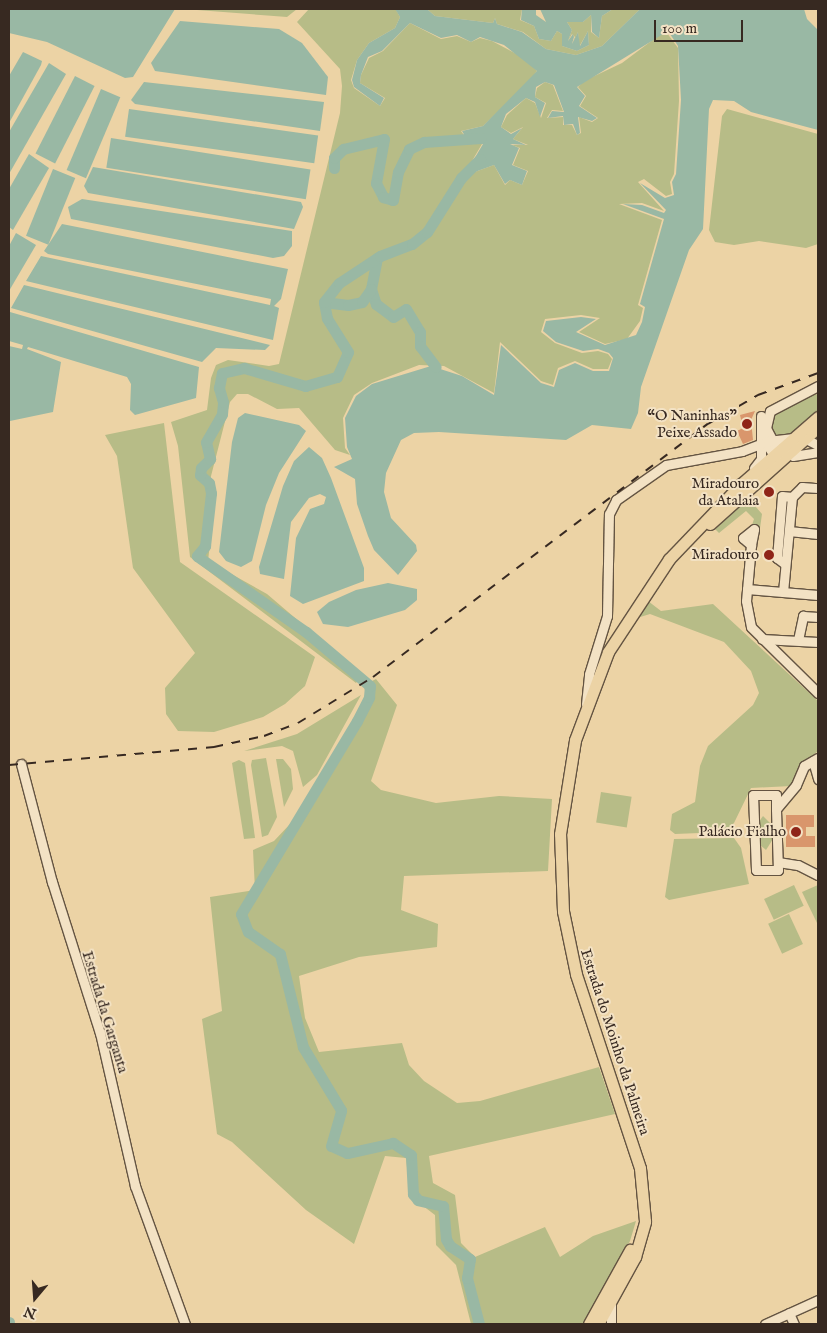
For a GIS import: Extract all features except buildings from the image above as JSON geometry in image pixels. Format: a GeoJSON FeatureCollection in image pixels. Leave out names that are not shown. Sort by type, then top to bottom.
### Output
{"type":"FeatureCollection","features":[{"type":"Feature","properties":{"kind":"main road","name":"Estrada do Moinho da Palmeira"},"geometry":{"type":"LineString","coordinates":[[593,1322],[613,1298],[641,1241],[644,1198],[631,1140],[576,974],[563,911],[560,870],[563,797],[586,704],[608,652],[649,585],[669,558],[769,449],[793,439],[818,419]]}},
{"type":"Feature","properties":{"kind":"main road","name":"Estrada do Moinho da Palmeira"},"geometry":{"type":"LineString","coordinates":[[769,449],[794,454],[818,427]]}},
{"type":"Feature","properties":{"kind":"main road","name":"Estrada do Moinho da Palmeira"},"geometry":{"type":"LineString","coordinates":[[649,585],[720,516],[769,449]]}},
{"type":"Feature","properties":{"kind":"main road","name":"Estrada do Moinho da Palmeira"},"geometry":{"type":"LineString","coordinates":[[593,1322],[635,1241],[644,1198]]}},
{"type":"Feature","properties":{"kind":"street"},"geometry":{"type":"LineString","coordinates":[[769,449],[760,429],[762,414],[770,403],[818,386]]}},
{"type":"Feature","properties":{"kind":"street"},"geometry":{"type":"LineString","coordinates":[[769,449],[765,421],[770,411],[818,386]]}},
{"type":"Feature","properties":{"kind":"street"},"geometry":{"type":"LineString","coordinates":[[818,419],[807,438],[809,446],[818,452]]}},
{"type":"Feature","properties":{"kind":"street"},"geometry":{"type":"LineString","coordinates":[[793,439],[807,438],[818,445]]}},
{"type":"Feature","properties":{"kind":"street"},"geometry":{"type":"LineString","coordinates":[[586,704],[590,674],[607,616],[611,507],[658,469],[730,453],[769,449]]}},
{"type":"Feature","properties":{"kind":"street"},"geometry":{"type":"LineString","coordinates":[[794,454],[818,452]]}},
{"type":"Feature","properties":{"kind":"street"},"geometry":{"type":"LineString","coordinates":[[783,592],[792,496],[800,488],[818,488]]}},
{"type":"Feature","properties":{"kind":"street"},"geometry":{"type":"LineString","coordinates":[[785,564],[777,558],[782,496],[792,496]]}},
{"type":"Feature","properties":{"kind":"street"},"geometry":{"type":"LineString","coordinates":[[743,538],[754,529],[747,589],[748,620],[762,639],[816,689]]}},
{"type":"Feature","properties":{"kind":"street"},"geometry":{"type":"LineString","coordinates":[[788,531],[818,534]]}},
{"type":"Feature","properties":{"kind":"street"},"geometry":{"type":"LineString","coordinates":[[747,589],[818,595]]}},
{"type":"Feature","properties":{"kind":"street"},"geometry":{"type":"LineString","coordinates":[[798,640],[803,616],[818,617]]}},
{"type":"Feature","properties":{"kind":"street"},"geometry":{"type":"LineString","coordinates":[[762,639],[818,642]]}},
{"type":"Feature","properties":{"kind":"street"},"geometry":{"type":"LineString","coordinates":[[776,809],[796,785],[804,766],[815,759],[818,779]]}},
{"type":"Feature","properties":{"kind":"street","name":"Estrada da Garganta"},"geometry":{"type":"LineString","coordinates":[[21,764],[52,882],[100,1033],[136,1186],[185,1324]]}},
{"type":"Feature","properties":{"kind":"street"},"geometry":{"type":"LineString","coordinates":[[753,795],[776,795],[776,809],[778,870],[756,870],[753,795]]}},
{"type":"Feature","properties":{"kind":"street"},"geometry":{"type":"LineString","coordinates":[[778,862],[798,865],[818,875]]}},
{"type":"Feature","properties":{"kind":"street"},"geometry":{"type":"LineString","coordinates":[[611,1324],[613,1298]]}},
{"type":"Feature","properties":{"kind":"street"},"geometry":{"type":"LineString","coordinates":[[765,1324],[818,1300]]}},
{"type":"Feature","properties":{"kind":"street"},"geometry":{"type":"LineString","coordinates":[[789,1313],[794,1324]]}},
{"type":"Feature","properties":{"kind":"green space"},"geometry":{"type":"Polygon","coordinates":[[[184,9],[297,9],[287,17],[184,9]]]}},
{"type":"Feature","properties":{"kind":"green space"},"geometry":{"type":"Polygon","coordinates":[[[309,9],[396,10],[400,17],[395,28],[369,43],[357,60],[351,80],[354,88],[380,106],[385,98],[360,83],[361,75],[369,58],[383,51],[410,23],[441,39],[457,36],[471,42],[480,38],[492,41],[526,59],[537,71],[527,84],[483,126],[461,131],[466,138],[482,144],[469,166],[472,173],[494,165],[505,185],[510,180],[522,185],[528,171],[513,165],[520,148],[512,145],[528,145],[513,139],[523,127],[511,133],[501,127],[507,115],[526,98],[535,103],[541,118],[546,103],[535,97],[537,88],[545,82],[553,85],[563,111],[552,110],[547,118],[563,117],[563,125],[572,125],[577,135],[581,133],[579,117],[592,122],[598,118],[580,106],[586,96],[578,87],[584,81],[622,63],[658,36],[667,33],[678,48],[679,101],[674,174],[670,182],[672,194],[666,196],[644,179],[638,182],[664,211],[642,203],[619,204],[662,220],[638,305],[643,308],[640,321],[627,339],[605,344],[579,332],[600,318],[581,315],[545,319],[541,332],[555,343],[582,353],[598,351],[608,354],[612,359],[608,369],[593,369],[575,361],[558,368],[553,385],[541,381],[500,342],[494,393],[444,366],[419,365],[372,383],[354,395],[343,418],[345,448],[350,455],[335,450],[299,408],[277,409],[248,394],[237,394],[230,402],[210,480],[214,509],[208,561],[267,594],[362,675],[356,683],[190,557],[178,446],[171,422],[207,410],[211,378],[216,365],[228,360],[269,366],[279,364],[340,113],[342,86],[340,69],[297,22],[309,9]]]}},
{"type":"Feature","properties":{"kind":"green space"},"geometry":{"type":"Polygon","coordinates":[[[427,9],[522,9],[520,20],[534,26],[539,39],[551,41],[557,31],[562,34],[562,46],[577,51],[589,45],[588,31],[579,47],[578,32],[572,45],[575,37],[572,34],[568,41],[572,30],[567,22],[583,22],[591,15],[591,32],[599,38],[602,16],[613,9],[640,9],[602,46],[576,55],[546,49],[523,32],[497,24],[495,18],[493,23],[435,16],[427,9]]]}},
{"type":"Feature","properties":{"kind":"green space"},"geometry":{"type":"Polygon","coordinates":[[[727,109],[818,134],[818,244],[806,248],[759,241],[734,245],[715,242],[709,230],[722,116],[727,109]]]}},
{"type":"Feature","properties":{"kind":"green space"},"geometry":{"type":"Polygon","coordinates":[[[818,394],[818,413],[794,433],[778,438],[769,425],[770,416],[795,400],[818,394]]]}},
{"type":"Feature","properties":{"kind":"green space"},"geometry":{"type":"Polygon","coordinates":[[[164,423],[180,562],[315,657],[305,686],[285,704],[263,717],[214,732],[178,731],[166,714],[165,688],[195,653],[133,568],[117,456],[105,435],[164,423]]]}},
{"type":"Feature","properties":{"kind":"green space"},"geometry":{"type":"Polygon","coordinates":[[[749,499],[762,514],[760,528],[752,525],[754,519],[746,511],[719,533],[715,529],[749,499]]]}},
{"type":"Feature","properties":{"kind":"green space"},"geometry":{"type":"Polygon","coordinates":[[[648,601],[661,611],[713,604],[818,701],[818,751],[802,765],[791,786],[751,788],[734,823],[724,832],[675,834],[670,830],[672,814],[695,802],[700,766],[708,746],[753,705],[759,693],[751,671],[724,642],[650,614],[637,618],[648,601]]]}},
{"type":"Feature","properties":{"kind":"green space"},"geometry":{"type":"Polygon","coordinates":[[[376,679],[397,705],[371,781],[381,790],[436,803],[499,796],[552,799],[548,871],[404,876],[401,910],[438,924],[437,947],[359,957],[299,976],[305,1018],[319,1052],[402,1043],[409,1065],[424,1081],[457,1103],[480,1101],[599,1067],[615,1114],[429,1156],[433,1183],[455,1195],[461,1243],[475,1257],[545,1227],[560,1257],[593,1236],[636,1221],[630,1241],[583,1324],[471,1324],[456,1265],[436,1245],[435,1215],[410,1196],[406,1158],[385,1156],[354,1244],[306,1210],[232,1142],[217,1134],[202,1019],[222,1011],[210,897],[255,890],[253,850],[274,841],[291,823],[367,703],[364,685],[376,679]]]}},
{"type":"Feature","properties":{"kind":"green space"},"geometry":{"type":"Polygon","coordinates":[[[361,695],[317,775],[303,787],[293,751],[282,746],[244,751],[297,734],[361,695]]]}},
{"type":"Feature","properties":{"kind":"green space"},"geometry":{"type":"Polygon","coordinates":[[[266,758],[277,817],[268,835],[262,837],[251,765],[252,760],[266,758]]]}},
{"type":"Feature","properties":{"kind":"green space"},"geometry":{"type":"Polygon","coordinates":[[[276,759],[283,759],[291,769],[293,789],[284,807],[276,759]]]}},
{"type":"Feature","properties":{"kind":"green space"},"geometry":{"type":"Polygon","coordinates":[[[239,760],[245,763],[255,838],[244,839],[232,763],[239,760]]]}},
{"type":"Feature","properties":{"kind":"green space"},"geometry":{"type":"Polygon","coordinates":[[[601,792],[632,797],[627,827],[596,823],[601,792]]]}},
{"type":"Feature","properties":{"kind":"green space"},"geometry":{"type":"Polygon","coordinates":[[[763,816],[773,826],[773,839],[766,850],[759,844],[758,823],[763,816]]]}},
{"type":"Feature","properties":{"kind":"green space"},"geometry":{"type":"Polygon","coordinates":[[[734,838],[741,848],[749,884],[669,900],[665,897],[674,839],[734,838]]]}},
{"type":"Feature","properties":{"kind":"green space"},"geometry":{"type":"Polygon","coordinates":[[[794,885],[804,906],[774,920],[764,899],[794,885]]]}},
{"type":"Feature","properties":{"kind":"green space"},"geometry":{"type":"Polygon","coordinates":[[[818,885],[818,922],[817,923],[802,892],[818,885]]]}},
{"type":"Feature","properties":{"kind":"green space"},"geometry":{"type":"Polygon","coordinates":[[[789,914],[803,944],[782,954],[768,924],[789,914]]]}},
{"type":"Feature","properties":{"kind":"shaded area"},"geometry":{"type":"Polygon","coordinates":[[[9,9],[175,9],[133,77],[125,78],[47,42],[9,33],[9,9]]]}},
{"type":"Feature","properties":{"kind":"shaded area"},"geometry":{"type":"Polygon","coordinates":[[[395,9],[427,9],[435,16],[493,23],[495,18],[497,24],[522,32],[546,49],[576,55],[602,46],[640,9],[804,9],[807,19],[818,30],[818,130],[751,112],[734,101],[713,100],[709,109],[703,229],[689,250],[641,387],[638,413],[631,429],[592,425],[566,440],[439,432],[414,433],[401,440],[386,473],[384,492],[391,518],[416,545],[417,551],[398,575],[374,550],[357,504],[355,479],[334,467],[352,459],[347,447],[345,418],[356,396],[372,384],[431,366],[462,376],[494,395],[501,345],[541,383],[554,387],[559,370],[575,363],[593,371],[609,371],[613,358],[609,353],[598,349],[583,351],[556,342],[543,331],[546,321],[581,317],[596,319],[576,332],[605,345],[636,335],[642,322],[645,307],[640,304],[664,219],[623,204],[642,205],[664,213],[666,210],[640,183],[665,198],[674,195],[672,182],[676,174],[681,100],[678,46],[668,31],[577,87],[585,96],[579,106],[597,118],[592,121],[578,117],[580,133],[577,135],[573,124],[564,125],[563,116],[548,118],[552,111],[564,112],[554,85],[545,82],[536,87],[535,97],[545,103],[540,117],[535,102],[526,98],[506,114],[501,127],[511,134],[522,128],[513,139],[526,145],[510,144],[519,148],[512,165],[527,171],[522,185],[510,180],[505,184],[494,165],[472,173],[470,166],[483,144],[466,138],[462,131],[483,126],[537,71],[504,45],[480,37],[471,42],[457,35],[441,38],[410,23],[382,51],[368,57],[361,75],[360,83],[384,98],[380,106],[354,87],[352,80],[357,60],[369,43],[395,28],[400,17],[395,9]]]}},
{"type":"Feature","properties":{"kind":"shaded area"},"geometry":{"type":"Polygon","coordinates":[[[522,9],[536,9],[536,15],[546,22],[540,9],[613,9],[602,16],[599,38],[592,32],[591,15],[583,22],[567,22],[572,30],[568,41],[573,34],[574,37],[572,44],[578,32],[580,46],[588,31],[589,45],[577,51],[562,46],[562,34],[557,31],[551,41],[539,39],[534,26],[521,20],[522,9]]]}},
{"type":"Feature","properties":{"kind":"shaded area"},"geometry":{"type":"Polygon","coordinates":[[[180,21],[279,29],[302,43],[328,77],[326,95],[155,71],[151,63],[180,21]]]}},
{"type":"Feature","properties":{"kind":"shaded area"},"geometry":{"type":"Polygon","coordinates":[[[23,52],[42,61],[9,123],[9,76],[23,52]]]}},
{"type":"Feature","properties":{"kind":"shaded area"},"geometry":{"type":"Polygon","coordinates":[[[49,63],[66,74],[9,174],[9,132],[49,63]]]}},
{"type":"Feature","properties":{"kind":"shaded area"},"geometry":{"type":"Polygon","coordinates":[[[75,76],[95,86],[55,164],[36,154],[75,76]]]}},
{"type":"Feature","properties":{"kind":"shaded area"},"geometry":{"type":"Polygon","coordinates":[[[144,82],[324,102],[320,131],[135,104],[131,100],[144,82]]]}},
{"type":"Feature","properties":{"kind":"shaded area"},"geometry":{"type":"Polygon","coordinates":[[[101,89],[120,97],[86,178],[67,170],[101,89]]]}},
{"type":"Feature","properties":{"kind":"shaded area"},"geometry":{"type":"Polygon","coordinates":[[[129,109],[318,136],[314,163],[125,137],[129,109]]]}},
{"type":"Feature","properties":{"kind":"shaded area"},"geometry":{"type":"Polygon","coordinates":[[[111,138],[311,170],[306,199],[106,168],[111,138]]]}},
{"type":"Feature","properties":{"kind":"shaded area"},"geometry":{"type":"Polygon","coordinates":[[[29,154],[49,168],[13,230],[9,227],[9,189],[29,154]]]}},
{"type":"Feature","properties":{"kind":"shaded area"},"geometry":{"type":"Polygon","coordinates":[[[93,167],[301,202],[303,207],[294,229],[88,193],[84,186],[93,167]]]}},
{"type":"Feature","properties":{"kind":"shaded area"},"geometry":{"type":"Polygon","coordinates":[[[53,169],[75,178],[48,245],[26,236],[53,169]]]}},
{"type":"Feature","properties":{"kind":"shaded area"},"geometry":{"type":"Polygon","coordinates":[[[82,199],[292,231],[292,246],[284,256],[273,258],[71,219],[68,207],[82,199]]]}},
{"type":"Feature","properties":{"kind":"shaded area"},"geometry":{"type":"Polygon","coordinates":[[[62,224],[288,269],[281,299],[274,306],[279,308],[273,340],[26,281],[41,256],[270,305],[271,299],[48,254],[44,251],[62,224]]]}},
{"type":"Feature","properties":{"kind":"shaded area"},"geometry":{"type":"Polygon","coordinates":[[[16,233],[36,245],[9,291],[9,246],[16,233]]]}},
{"type":"Feature","properties":{"kind":"shaded area"},"geometry":{"type":"Polygon","coordinates":[[[24,285],[270,345],[265,350],[216,348],[202,362],[11,308],[24,285]]]}},
{"type":"Feature","properties":{"kind":"shaded area"},"geometry":{"type":"Polygon","coordinates":[[[10,312],[199,367],[196,398],[135,415],[130,410],[131,384],[127,377],[28,347],[27,349],[61,362],[53,412],[10,421],[9,346],[22,349],[23,345],[9,341],[10,312]]]}},
{"type":"Feature","properties":{"kind":"shaded area"},"geometry":{"type":"Polygon","coordinates":[[[245,413],[299,425],[306,431],[279,473],[266,505],[252,561],[241,567],[226,561],[219,552],[232,442],[238,418],[245,413]]]}},
{"type":"Feature","properties":{"kind":"shaded area"},"geometry":{"type":"Polygon","coordinates":[[[309,447],[322,458],[331,478],[364,568],[364,581],[303,604],[290,596],[296,538],[310,509],[324,504],[326,497],[320,494],[309,498],[291,522],[284,579],[260,574],[259,567],[283,486],[294,461],[309,447]]]}},
{"type":"Feature","properties":{"kind":"shaded area"},"geometry":{"type":"Polygon","coordinates":[[[388,583],[417,589],[417,600],[405,610],[348,627],[323,624],[317,612],[329,602],[356,590],[388,583]]]}},
{"type":"Feature","properties":{"kind":"waterway"},"geometry":{"type":"LineString","coordinates":[[334,168],[334,158],[343,149],[384,139],[376,183],[383,197],[393,200],[398,172],[409,149],[424,142],[481,138]]}},
{"type":"Feature","properties":{"kind":"waterway"},"geometry":{"type":"LineString","coordinates":[[479,1324],[467,1278],[470,1259],[450,1246],[446,1239],[443,1206],[418,1200],[413,1194],[411,1155],[393,1143],[347,1153],[331,1146],[341,1110],[303,1047],[280,954],[248,932],[241,914],[357,721],[369,697],[370,686],[306,632],[197,556],[205,546],[211,493],[209,483],[200,475],[201,468],[210,459],[206,442],[222,414],[223,402],[219,388],[222,373],[244,368],[305,386],[337,377],[348,352],[327,318],[324,302],[339,283],[380,256],[412,244],[427,232],[461,178],[480,159]]}},
{"type":"Feature","properties":{"kind":"waterway"},"geometry":{"type":"LineString","coordinates":[[377,258],[371,289],[376,304],[393,317],[406,309],[420,332],[420,346],[436,367]]}},
{"type":"Feature","properties":{"kind":"waterway"},"geometry":{"type":"LineString","coordinates":[[324,302],[348,305],[362,302],[371,289]]}},
{"type":"Feature","properties":{"kind":"railway"},"geometry":{"type":"LineString","coordinates":[[9,765],[214,747],[264,736],[298,723],[373,677],[708,424],[758,395],[818,373]]}},
{"type":"Feature","properties":{"kind":"place","name":"“O Naninhas” Peixe Assado"},"geometry":{"type":"Point","coordinates":[747,424]}},
{"type":"Feature","properties":{"kind":"place","name":"Miradouro da Atalaia"},"geometry":{"type":"Point","coordinates":[769,492]}},
{"type":"Feature","properties":{"kind":"place","name":"Miradouro"},"geometry":{"type":"Point","coordinates":[769,555]}},
{"type":"Feature","properties":{"kind":"place","name":"Palácio Fialho"},"geometry":{"type":"Point","coordinates":[796,832]}}]}
